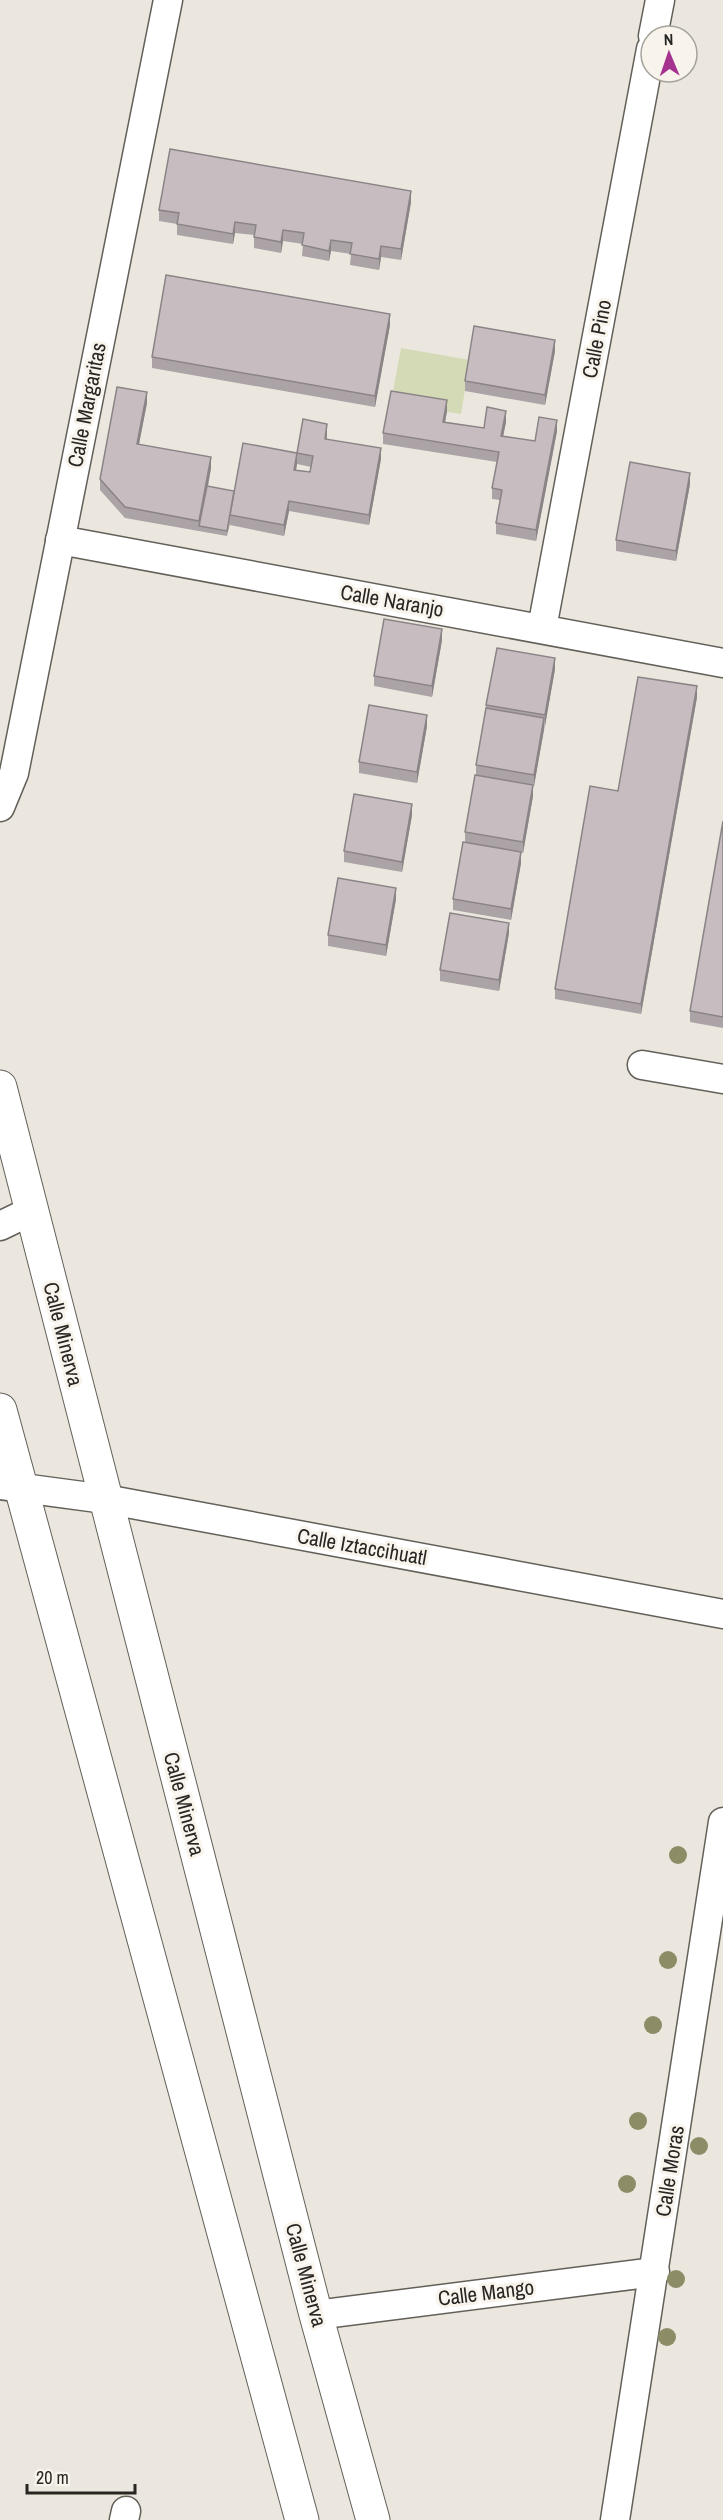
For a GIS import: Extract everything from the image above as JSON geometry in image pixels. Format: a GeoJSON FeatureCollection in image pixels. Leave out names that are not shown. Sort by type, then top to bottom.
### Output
{"type":"FeatureCollection","features":[{"type":"Feature","properties":{"kind":"street","name":"Calle Margaritas"},"geometry":{"type":"LineString","coordinates":[[0,807],[15,773],[168,0]]}},
{"type":"Feature","properties":{"kind":"street"},"geometry":{"type":"LineString","coordinates":[[655,24],[660,0]]}},
{"type":"Feature","properties":{"kind":"street","name":"Calle Pino"},"geometry":{"type":"LineString","coordinates":[[542,628],[644,84]]}},
{"type":"Feature","properties":{"kind":"street","name":"Calle Naranjo"},"geometry":{"type":"LineString","coordinates":[[60,540],[723,663]]}},
{"type":"Feature","properties":{"kind":"street"},"geometry":{"type":"LineString","coordinates":[[642,1065],[723,1079]]}},
{"type":"Feature","properties":{"kind":"street","name":"Calle Minerva"},"geometry":{"type":"LineString","coordinates":[[0,1087],[316,2315],[373,2520]]}},
{"type":"Feature","properties":{"kind":"street"},"geometry":{"type":"LineString","coordinates":[[0,1226],[32,1211]]}},
{"type":"Feature","properties":{"kind":"street"},"geometry":{"type":"LineString","coordinates":[[0,1410],[10,1487],[302,2520]]}},
{"type":"Feature","properties":{"kind":"street","name":"Calle Iztaccihuatl"},"geometry":{"type":"LineString","coordinates":[[10,1487],[105,1499],[723,1614]]}},
{"type":"Feature","properties":{"kind":"street","name":"Calle Moras"},"geometry":{"type":"LineString","coordinates":[[615,2520],[723,1822]]}},
{"type":"Feature","properties":{"kind":"street","name":"Calle Mango"},"geometry":{"type":"LineString","coordinates":[[316,2315],[655,2272]]}},
{"type":"Feature","properties":{"kind":"green space"},"geometry":{"type":"Polygon","coordinates":[[[401,348],[470,360],[461,414],[391,402],[401,348]]]}},
{"type":"Feature","properties":{"kind":"building"},"geometry":{"type":"Polygon","coordinates":[[[170,149],[411,191],[401,249],[381,246],[379,259],[350,254],[352,243],[331,240],[329,251],[302,245],[304,233],[283,230],[281,242],[254,237],[256,225],[235,222],[233,234],[177,224],[179,213],[159,210],[170,149]]]}},
{"type":"Feature","properties":{"kind":"building"},"geometry":{"type":"Polygon","coordinates":[[[166,275],[390,314],[375,396],[152,357],[166,275]]]}},
{"type":"Feature","properties":{"kind":"building"},"geometry":{"type":"Polygon","coordinates":[[[474,326],[555,340],[545,395],[465,381],[474,326]]]}},
{"type":"Feature","properties":{"kind":"building"},"geometry":{"type":"Polygon","coordinates":[[[117,387],[147,392],[137,444],[211,457],[199,521],[125,507],[100,479],[117,387]]]}},
{"type":"Feature","properties":{"kind":"building"},"geometry":{"type":"Polygon","coordinates":[[[391,391],[447,400],[443,422],[484,428],[487,407],[506,411],[501,436],[535,441],[539,417],[557,420],[536,530],[496,523],[502,490],[492,488],[499,452],[383,433],[391,391]]]}},
{"type":"Feature","properties":{"kind":"building"},"geometry":{"type":"Polygon","coordinates":[[[303,419],[327,424],[325,439],[381,448],[369,515],[289,501],[284,525],[230,515],[243,443],[297,453],[303,419]],[[297,453],[294,470],[310,472],[313,456],[297,453]]]}},
{"type":"Feature","properties":{"kind":"building"},"geometry":{"type":"Polygon","coordinates":[[[630,462],[690,473],[676,551],[616,540],[630,462]]]}},
{"type":"Feature","properties":{"kind":"building"},"geometry":{"type":"Polygon","coordinates":[[[207,486],[234,491],[227,531],[199,526],[207,486]]]}},
{"type":"Feature","properties":{"kind":"building"},"geometry":{"type":"Polygon","coordinates":[[[384,619],[442,629],[432,686],[374,676],[384,619]]]}},
{"type":"Feature","properties":{"kind":"building"},"geometry":{"type":"Polygon","coordinates":[[[497,648],[555,658],[545,715],[486,705],[497,648]]]}},
{"type":"Feature","properties":{"kind":"building"},"geometry":{"type":"Polygon","coordinates":[[[638,677],[697,686],[641,1004],[555,989],[590,786],[618,791],[638,677]]]}},
{"type":"Feature","properties":{"kind":"building"},"geometry":{"type":"Polygon","coordinates":[[[369,705],[427,715],[417,772],[359,762],[369,705]]]}},
{"type":"Feature","properties":{"kind":"building"},"geometry":{"type":"Polygon","coordinates":[[[486,708],[544,718],[534,775],[476,765],[486,708]]]}},
{"type":"Feature","properties":{"kind":"building"},"geometry":{"type":"Polygon","coordinates":[[[475,775],[533,785],[523,842],[465,832],[475,775]]]}},
{"type":"Feature","properties":{"kind":"building"},"geometry":{"type":"Polygon","coordinates":[[[354,794],[412,804],[402,862],[344,851],[354,794]]]}},
{"type":"Feature","properties":{"kind":"building"},"geometry":{"type":"Polygon","coordinates":[[[723,821],[723,1017],[690,1011],[723,821]]]}},
{"type":"Feature","properties":{"kind":"building"},"geometry":{"type":"Polygon","coordinates":[[[463,842],[521,852],[511,909],[453,899],[463,842]]]}},
{"type":"Feature","properties":{"kind":"building"},"geometry":{"type":"Polygon","coordinates":[[[338,878],[396,888],[386,945],[328,935],[338,878]]]}},
{"type":"Feature","properties":{"kind":"building"},"geometry":{"type":"Polygon","coordinates":[[[450,913],[509,923],[499,980],[440,970],[450,913]]]}}]}
